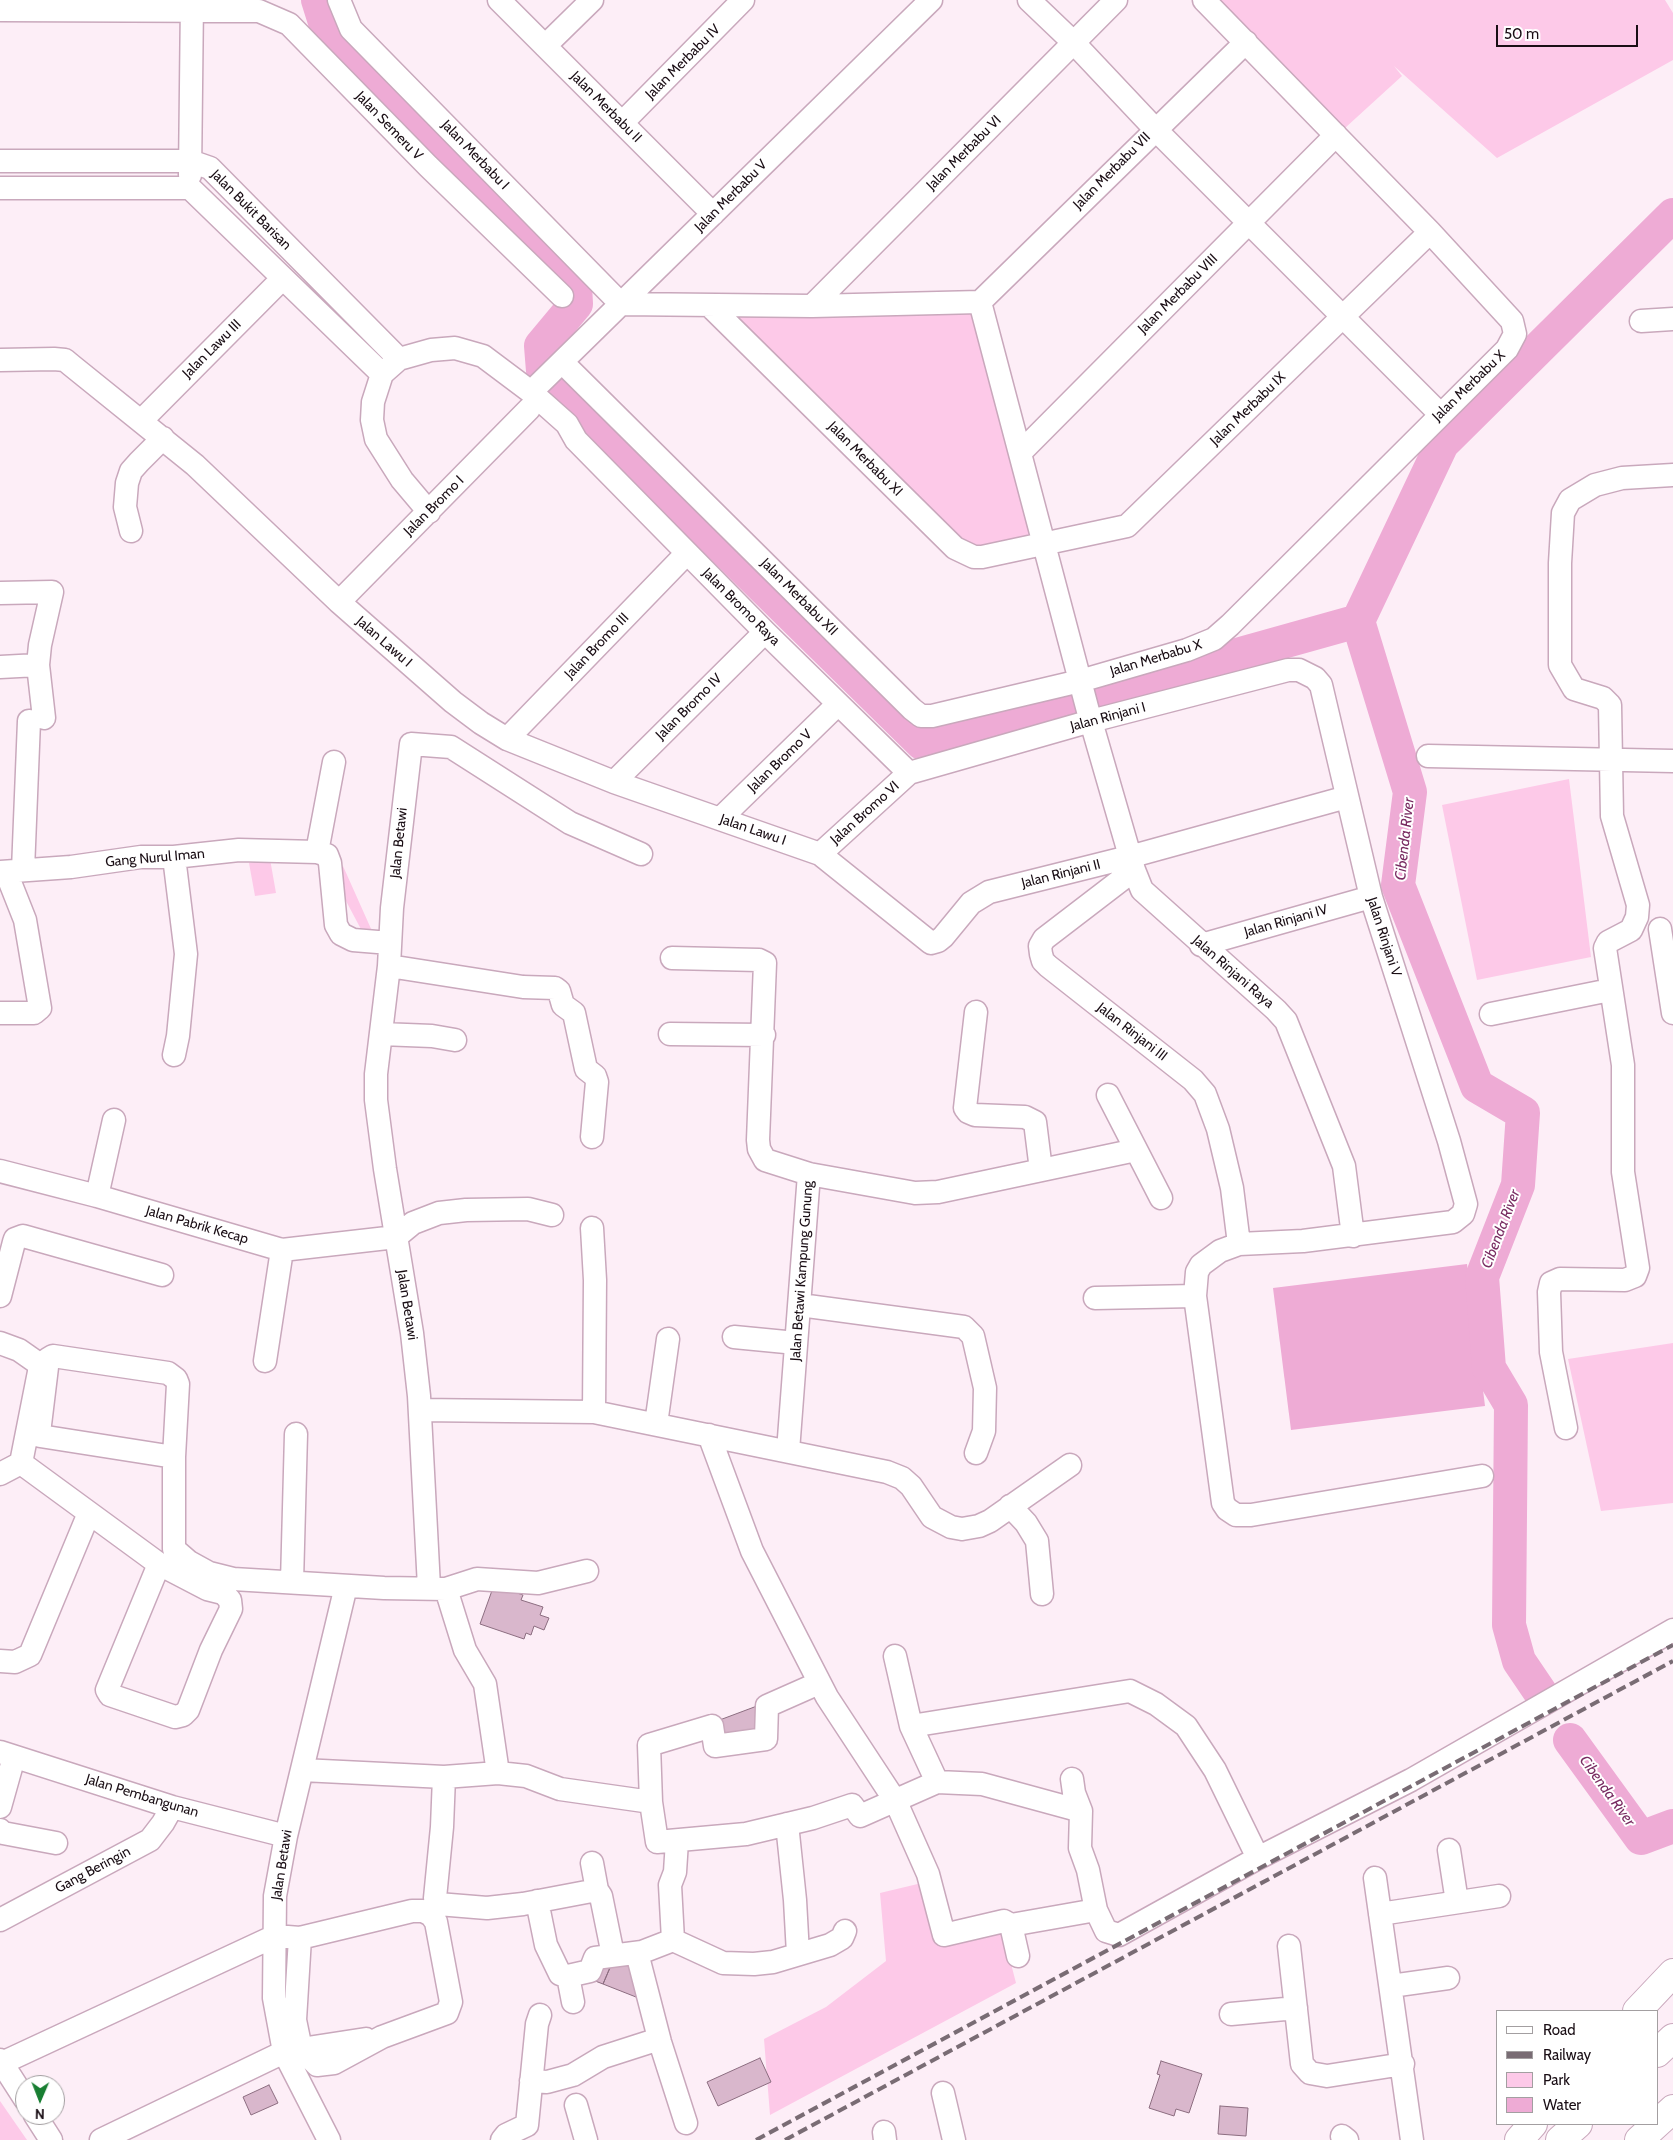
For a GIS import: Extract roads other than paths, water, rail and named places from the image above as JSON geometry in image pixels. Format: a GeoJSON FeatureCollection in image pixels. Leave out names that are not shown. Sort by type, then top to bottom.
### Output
{"type":"FeatureCollection","features":[{"type":"Feature","properties":{"kind":"highway"},"geometry":{"type":"LineString","coordinates":[[1638,2010],[1673,1973]]}},
{"type":"Feature","properties":{"kind":"highway"},"geometry":{"type":"LineString","coordinates":[[1658,2051],[1673,2038]]}},
{"type":"Feature","properties":{"kind":"highway"},"geometry":{"type":"LineString","coordinates":[[1658,2123],[1673,2109]]}},
{"type":"Feature","properties":{"kind":"highway"},"geometry":{"type":"LineString","coordinates":[[1520,2140],[1532,2125]]}},
{"type":"Feature","properties":{"kind":"highway"},"geometry":{"type":"LineString","coordinates":[[1560,2140],[1577,2125]]}},
{"type":"Feature","properties":{"kind":"highway"},"geometry":{"type":"LineString","coordinates":[[1639,2140],[1655,2125]]}},
{"type":"Feature","properties":{"kind":"street","name":"Jalan Merbabu I"},"geometry":{"type":"LineString","coordinates":[[339,0],[352,29],[621,304]]}},
{"type":"Feature","properties":{"kind":"street","name":"Jalan Merbabu II"},"geometry":{"type":"LineString","coordinates":[[499,0],[713,214]]}},
{"type":"Feature","properties":{"kind":"street"},"geometry":{"type":"LineString","coordinates":[[546,46],[592,0]]}},
{"type":"Feature","properties":{"kind":"street","name":"Jalan Merbabu IV"},"geometry":{"type":"LineString","coordinates":[[622,123],[744,0]]}},
{"type":"Feature","properties":{"kind":"street","name":"Jalan Merbabu V"},"geometry":{"type":"LineString","coordinates":[[533,396],[558,366],[931,0]]}},
{"type":"Feature","properties":{"kind":"street"},"geometry":{"type":"LineString","coordinates":[[1030,0],[1073,42],[1154,129],[1440,414]]}},
{"type":"Feature","properties":{"kind":"street","name":"Jalan Merbabu VI"},"geometry":{"type":"LineString","coordinates":[[812,306],[1116,0]]}},
{"type":"Feature","properties":{"kind":"street","name":"Jalan Merbabu X"},"geometry":{"type":"LineString","coordinates":[[1081,685],[1187,650],[1214,639],[1508,349],[1515,334],[1512,321],[1430,232],[1204,0]]}},
{"type":"Feature","properties":{"kind":"street"},"geometry":{"type":"LineString","coordinates":[[190,188],[192,5]]}},
{"type":"Feature","properties":{"kind":"street","name":"Jalan Semeru V"},"geometry":{"type":"LineString","coordinates":[[0,10],[192,5],[259,11],[289,24],[428,166],[562,296]]}},
{"type":"Feature","properties":{"kind":"street","name":"Jalan Merbabu VII"},"geometry":{"type":"LineString","coordinates":[[980,302],[1154,129],[1246,42]]}},
{"type":"Feature","properties":{"kind":"street","name":"Jalan Merbabu VIII"},"geometry":{"type":"LineString","coordinates":[[1020,452],[1336,135]]}},
{"type":"Feature","properties":{"kind":"street","name":"Jalan Bukit Barisan"},"geometry":{"type":"LineString","coordinates":[[0,161],[190,160],[210,168],[408,356]]}},
{"type":"Feature","properties":{"kind":"street","name":"Jalan Bukit Barisan"},"geometry":{"type":"LineString","coordinates":[[0,188],[190,188],[382,374]]}},
{"type":"Feature","properties":{"kind":"street","name":"Jalan Merbabu IX"},"geometry":{"type":"LineString","coordinates":[[1044,545],[1127,526],[1430,232]]}},
{"type":"Feature","properties":{"kind":"street","name":"Jalan Lawu III"},"geometry":{"type":"LineString","coordinates":[[141,421],[283,278]]}},
{"type":"Feature","properties":{"kind":"street"},"geometry":{"type":"LineString","coordinates":[[621,304],[812,306],[980,302]]}},
{"type":"Feature","properties":{"kind":"street","name":"Jalan Rinjani Raya"},"geometry":{"type":"LineString","coordinates":[[980,302],[1081,685],[1132,863],[1142,890],[1276,1010],[1291,1031],[1344,1166],[1353,1236]]}},
{"type":"Feature","properties":{"kind":"street","name":"Jalan Merbabu XI"},"geometry":{"type":"LineString","coordinates":[[710,306],[955,548],[974,557],[982,557],[1044,545]]}},
{"type":"Feature","properties":{"kind":"street"},"geometry":{"type":"LineString","coordinates":[[1642,320],[1673,318]]}},
{"type":"Feature","properties":{"kind":"street"},"geometry":{"type":"LineString","coordinates":[[408,356],[382,374],[373,402],[372,420],[376,439],[402,480],[428,512]]}},
{"type":"Feature","properties":{"kind":"street","name":"Jalan Bromo Raya"},"geometry":{"type":"LineString","coordinates":[[408,356],[441,357],[478,369],[533,396],[561,437],[576,440],[765,632],[909,773]]}},
{"type":"Feature","properties":{"kind":"street","name":"Jalan Lawu I"},"geometry":{"type":"LineString","coordinates":[[0,360],[64,360],[195,465],[339,602],[453,702],[507,739],[614,782],[820,854]]}},
{"type":"Feature","properties":{"kind":"street","name":"Jalan Merbabu XII"},"geometry":{"type":"LineString","coordinates":[[558,366],[917,713],[932,716],[1081,685]]}},
{"type":"Feature","properties":{"kind":"street","name":"Jalan Bromo I"},"geometry":{"type":"LineString","coordinates":[[339,602],[428,512],[533,396]]}},
{"type":"Feature","properties":{"kind":"street"},"geometry":{"type":"LineString","coordinates":[[131,531],[125,507],[127,483],[135,466],[163,438]]}},
{"type":"Feature","properties":{"kind":"street"},"geometry":{"type":"LineString","coordinates":[[1631,930],[1637,917],[1638,905],[1612,816],[1609,759],[1610,705],[1603,698],[1574,689],[1560,665],[1560,562],[1563,513],[1570,500],[1595,485],[1622,478],[1673,475]]}},
{"type":"Feature","properties":{"kind":"street","name":"Jalan Bromo III"},"geometry":{"type":"LineString","coordinates":[[507,739],[688,553]]}},
{"type":"Feature","properties":{"kind":"street"},"geometry":{"type":"LineString","coordinates":[[0,592],[52,592],[40,645],[37,719],[10,871],[25,920],[40,1008],[34,1013],[0,1012]]}},
{"type":"Feature","properties":{"kind":"street","name":"Jalan Bromo IV"},"geometry":{"type":"LineString","coordinates":[[614,782],[765,632]]}},
{"type":"Feature","properties":{"kind":"street"},"geometry":{"type":"LineString","coordinates":[[0,667],[38,665]]}},
{"type":"Feature","properties":{"kind":"street","name":"Jalan Rinjani I"},"geometry":{"type":"LineString","coordinates":[[909,773],[1090,716],[1288,670],[1307,673]]}},
{"type":"Feature","properties":{"kind":"street","name":"Jalan Rinjani V"},"geometry":{"type":"LineString","coordinates":[[1307,673],[1320,685],[1371,897],[1452,1149],[1466,1204],[1463,1214],[1453,1222],[1353,1236]]}},
{"type":"Feature","properties":{"kind":"street","name":"Jalan Bromo V"},"geometry":{"type":"LineString","coordinates":[[721,818],[838,704]]}},
{"type":"Feature","properties":{"kind":"street","name":"Jalan Betawi"},"geometry":{"type":"LineString","coordinates":[[498,1773],[485,1684],[465,1650],[437,1588],[412,1333],[384,1169],[376,1100],[389,966],[392,908],[411,744],[451,748],[570,823],[642,854]]}},
{"type":"Feature","properties":{"kind":"street"},"geometry":{"type":"LineString","coordinates":[[1428,756],[1673,761]]}},
{"type":"Feature","properties":{"kind":"street"},"geometry":{"type":"LineString","coordinates":[[334,762],[317,852],[327,855],[330,863],[336,925],[341,934],[353,940],[390,942]]}},
{"type":"Feature","properties":{"kind":"street","name":"Jalan Bromo VI"},"geometry":{"type":"LineString","coordinates":[[820,854],[909,773]]}},
{"type":"Feature","properties":{"kind":"street","name":"Jalan Rinjani II"},"geometry":{"type":"LineString","coordinates":[[820,854],[931,942],[938,941],[943,937],[971,903],[990,892],[1132,863],[1347,797]]}},
{"type":"Feature","properties":{"kind":"street","name":"Gang Nurul Iman"},"geometry":{"type":"LineString","coordinates":[[10,871],[70,867],[141,856],[174,857],[239,850],[317,852]]}},
{"type":"Feature","properties":{"kind":"street"},"geometry":{"type":"LineString","coordinates":[[174,857],[186,954],[178,1036],[174,1055]]}},
{"type":"Feature","properties":{"kind":"street","name":"Jalan Rinjani III"},"geometry":{"type":"LineString","coordinates":[[1132,863],[1044,938],[1040,946],[1041,954],[1048,966],[1192,1080],[1206,1094],[1218,1128],[1232,1188],[1239,1244]]}},
{"type":"Feature","properties":{"kind":"street","name":"Jalan Rinjani IV"},"geometry":{"type":"LineString","coordinates":[[1202,945],[1371,897]]}},
{"type":"Feature","properties":{"kind":"street"},"geometry":{"type":"LineString","coordinates":[[1566,1428],[1551,1352],[1549,1292],[1551,1283],[1560,1279],[1625,1280],[1635,1276],[1638,1268],[1623,1172],[1623,1065],[1610,990],[1605,948],[1608,942],[1631,930],[1666,929],[1673,1013]]}},
{"type":"Feature","properties":{"kind":"street","name":"Jalan Betawi Kampung Gunung"},"geometry":{"type":"LineString","coordinates":[[672,958],[759,960],[764,963],[764,1036],[759,1149],[764,1160],[809,1174],[788,1451]]}},
{"type":"Feature","properties":{"kind":"street"},"geometry":{"type":"LineString","coordinates":[[389,966],[523,987],[555,988],[559,991],[563,1005],[574,1013],[586,1069],[595,1076],[597,1082],[592,1137]]}},
{"type":"Feature","properties":{"kind":"street"},"geometry":{"type":"LineString","coordinates":[[1492,1014],[1610,990]]}},
{"type":"Feature","properties":{"kind":"street"},"geometry":{"type":"LineString","coordinates":[[976,1012],[965,1108],[968,1112],[976,1115],[1025,1117],[1035,1122],[1041,1170]]}},
{"type":"Feature","properties":{"kind":"street"},"geometry":{"type":"LineString","coordinates":[[381,1034],[432,1036],[455,1040]]}},
{"type":"Feature","properties":{"kind":"street"},"geometry":{"type":"LineString","coordinates":[[670,1034],[764,1036]]}},
{"type":"Feature","properties":{"kind":"street"},"geometry":{"type":"LineString","coordinates":[[1108,1095],[1161,1198]]}},
{"type":"Feature","properties":{"kind":"street"},"geometry":{"type":"LineString","coordinates":[[97,1196],[114,1120]]}},
{"type":"Feature","properties":{"kind":"street"},"geometry":{"type":"LineString","coordinates":[[809,1174],[915,1193],[938,1192],[1136,1150]]}},
{"type":"Feature","properties":{"kind":"street","name":"Jalan Pabrik Kecap"},"geometry":{"type":"LineString","coordinates":[[0,1171],[97,1196],[282,1250],[396,1236]]}},
{"type":"Feature","properties":{"kind":"street"},"geometry":{"type":"LineString","coordinates":[[396,1236],[413,1223],[439,1213],[466,1210],[528,1209],[552,1215]]}},
{"type":"Feature","properties":{"kind":"street"},"geometry":{"type":"LineString","coordinates":[[592,1228],[595,1280],[594,1412]]}},
{"type":"Feature","properties":{"kind":"street"},"geometry":{"type":"LineString","coordinates":[[0,1296],[15,1239],[23,1236],[162,1275]]}},
{"type":"Feature","properties":{"kind":"street"},"geometry":{"type":"LineString","coordinates":[[1353,1236],[1239,1244],[1220,1251],[1201,1265],[1197,1272],[1195,1296],[1223,1503],[1227,1509],[1236,1515],[1251,1515],[1482,1476]]}},
{"type":"Feature","properties":{"kind":"street"},"geometry":{"type":"LineString","coordinates":[[265,1361],[282,1250]]}},
{"type":"Feature","properties":{"kind":"street"},"geometry":{"type":"LineString","coordinates":[[1095,1298],[1195,1296]]}},
{"type":"Feature","properties":{"kind":"street"},"geometry":{"type":"LineString","coordinates":[[800,1305],[964,1328],[972,1336],[985,1388],[984,1431],[976,1454]]}},
{"type":"Feature","properties":{"kind":"street"},"geometry":{"type":"LineString","coordinates":[[734,1337],[796,1344]]}},
{"type":"Feature","properties":{"kind":"street"},"geometry":{"type":"LineString","coordinates":[[656,1424],[668,1339]]}},
{"type":"Feature","properties":{"kind":"street"},"geometry":{"type":"LineString","coordinates":[[0,1343],[19,1350],[38,1364],[39,1372],[21,1463]]}},
{"type":"Feature","properties":{"kind":"street"},"geometry":{"type":"LineString","coordinates":[[174,1458],[43,1438],[39,1433],[48,1359],[54,1356],[168,1374],[176,1379],[178,1384],[174,1458],[174,1549],[178,1554],[209,1572],[233,1579],[346,1586],[437,1588],[477,1579],[538,1583],[587,1571]]}},
{"type":"Feature","properties":{"kind":"street"},"geometry":{"type":"LineString","coordinates":[[420,1410],[594,1412],[886,1472],[902,1478],[911,1486],[932,1517],[951,1528],[962,1529],[979,1526],[1070,1465]]}},
{"type":"Feature","properties":{"kind":"street"},"geometry":{"type":"LineString","coordinates":[[292,1582],[296,1434]]}},
{"type":"Feature","properties":{"kind":"street"},"geometry":{"type":"LineString","coordinates":[[709,1435],[752,1551],[820,1682],[896,1802],[928,1874],[944,1935],[1004,1921],[1011,1925],[1096,1910]]}},
{"type":"Feature","properties":{"kind":"street"},"geometry":{"type":"LineString","coordinates":[[0,1474],[21,1463]]}},
{"type":"Feature","properties":{"kind":"street"},"geometry":{"type":"LineString","coordinates":[[21,1463],[159,1564],[206,1589],[223,1593],[230,1600],[231,1610],[212,1650],[188,1710],[183,1715],[175,1717],[110,1695],[107,1690],[159,1564]]}},
{"type":"Feature","properties":{"kind":"street"},"geometry":{"type":"LineString","coordinates":[[1010,1506],[1026,1523],[1037,1541],[1042,1594]]}},
{"type":"Feature","properties":{"kind":"street"},"geometry":{"type":"LineString","coordinates":[[0,1661],[15,1662],[30,1654],[89,1513]]}},
{"type":"Feature","properties":{"kind":"street","name":"Jalan Betawi"},"geometry":{"type":"LineString","coordinates":[[329,2140],[292,2050],[274,1998],[275,1896],[286,1836],[346,1586]]}},
{"type":"Feature","properties":{"kind":"street"},"geometry":{"type":"LineString","coordinates":[[1072,1779],[1074,1793],[1081,1811],[1080,1848],[1088,1870],[1096,1910],[1106,1931],[1119,1935],[1258,1858],[1411,1780],[1673,1630]]}},
{"type":"Feature","properties":{"kind":"street"},"geometry":{"type":"LineString","coordinates":[[895,1656],[911,1726],[937,1782]]}},
{"type":"Feature","properties":{"kind":"street"},"geometry":{"type":"LineString","coordinates":[[820,1682],[767,1706],[766,1739],[715,1746],[712,1726],[649,1745],[651,1802],[657,1842],[746,1834],[852,1805],[860,1816],[896,1802],[937,1782],[982,1784],[1081,1811]]}},
{"type":"Feature","properties":{"kind":"street"},"geometry":{"type":"LineString","coordinates":[[911,1726],[1130,1691],[1156,1704],[1186,1726],[1214,1770],[1258,1858]]}},
{"type":"Feature","properties":{"kind":"street"},"geometry":{"type":"LineString","coordinates":[[0,1807],[7,1754]]}},
{"type":"Feature","properties":{"kind":"street","name":"Jalan Pembangunan"},"geometry":{"type":"LineString","coordinates":[[7,1754],[172,1807],[286,1836]]}},
{"type":"Feature","properties":{"kind":"street"},"geometry":{"type":"LineString","coordinates":[[302,1770],[444,1776],[498,1773],[526,1776],[560,1789],[651,1802]]}},
{"type":"Feature","properties":{"kind":"street"},"geometry":{"type":"LineString","coordinates":[[444,1776],[436,1902],[443,1906],[488,1908],[597,1890]]}},
{"type":"Feature","properties":{"kind":"street","name":"Gang Beringin"},"geometry":{"type":"LineString","coordinates":[[0,1920],[150,1840],[172,1807]]}},
{"type":"Feature","properties":{"kind":"street"},"geometry":{"type":"LineString","coordinates":[[787,1824],[796,1900],[798,1954]]}},
{"type":"Feature","properties":{"kind":"street"},"geometry":{"type":"LineString","coordinates":[[0,1830],[56,1843]]}},
{"type":"Feature","properties":{"kind":"street"},"geometry":{"type":"LineString","coordinates":[[673,1940],[670,1885],[676,1872],[677,1840]]}},
{"type":"Feature","properties":{"kind":"street"},"geometry":{"type":"LineString","coordinates":[[1449,1850],[1457,1902]]}},
{"type":"Feature","properties":{"kind":"street"},"geometry":{"type":"LineString","coordinates":[[592,1863],[613,1955]]}},
{"type":"Feature","properties":{"kind":"street"},"geometry":{"type":"LineString","coordinates":[[1375,1878],[1403,2064],[1412,2140]]}},
{"type":"Feature","properties":{"kind":"street"},"geometry":{"type":"LineString","coordinates":[[1380,1914],[1499,1896]]}},
{"type":"Feature","properties":{"kind":"street"},"geometry":{"type":"LineString","coordinates":[[537,1901],[546,1945],[560,1974],[568,1976],[590,1971],[595,1958],[638,1953],[673,1940],[723,1963],[773,1962],[830,1945],[842,1938],[845,1931]]}},
{"type":"Feature","properties":{"kind":"street"},"geometry":{"type":"LineString","coordinates":[[15,2083],[1,2061],[275,1936],[300,1938],[412,1911],[423,1911],[436,1922],[451,2002],[447,2013],[382,2036],[292,2050],[101,2140]]}},
{"type":"Feature","properties":{"kind":"street"},"geometry":{"type":"LineString","coordinates":[[1011,1925],[1018,1956]]}},
{"type":"Feature","properties":{"kind":"street"},"geometry":{"type":"LineString","coordinates":[[292,2050],[300,1938]]}},
{"type":"Feature","properties":{"kind":"street"},"geometry":{"type":"LineString","coordinates":[[1289,1946],[1302,2064],[1310,2073],[1327,2076],[1403,2064]]}},
{"type":"Feature","properties":{"kind":"street"},"geometry":{"type":"LineString","coordinates":[[638,1953],[659,2039],[686,2123]]}},
{"type":"Feature","properties":{"kind":"street"},"geometry":{"type":"LineString","coordinates":[[568,1976],[572,2002]]}},
{"type":"Feature","properties":{"kind":"street"},"geometry":{"type":"LineString","coordinates":[[1391,1986],[1448,1978]]}},
{"type":"Feature","properties":{"kind":"street"},"geometry":{"type":"LineString","coordinates":[[1231,2014],[1296,2008]]}},
{"type":"Feature","properties":{"kind":"street"},"geometry":{"type":"LineString","coordinates":[[502,2140],[506,2135],[527,2126],[536,2024],[540,2015]]}},
{"type":"Feature","properties":{"kind":"street"},"geometry":{"type":"LineString","coordinates":[[531,2081],[548,2082],[573,2076],[603,2057],[659,2039]]}},
{"type":"Feature","properties":{"kind":"street"},"geometry":{"type":"LineString","coordinates":[[943,2093],[954,2140]]}},
{"type":"Feature","properties":{"kind":"street"},"geometry":{"type":"LineString","coordinates":[[576,2105],[586,2140]]}},
{"type":"Feature","properties":{"kind":"street"},"geometry":{"type":"LineString","coordinates":[[41,2125],[51,2140]]}},
{"type":"Feature","properties":{"kind":"water"},"geometry":{"type":"Polygon","coordinates":[[[1467,1264],[1485,1406],[1291,1430],[1273,1288],[1467,1264]]]}},
{"type":"Feature","properties":{"kind":"waterway"},"geometry":{"type":"LineString","coordinates":[[318,0],[329,35],[575,285],[576,304],[541,346],[543,371],[922,743],[1358,621],[1442,444],[1673,215]]}},
{"type":"Feature","properties":{"kind":"waterway","name":"Cibenda River"},"geometry":{"type":"LineString","coordinates":[[1358,621],[1410,792],[1398,885],[1477,1086],[1523,1113],[1518,1185],[1482,1277],[1489,1368],[1511,1405],[1509,1625],[1519,1661],[1540,1692]]}},
{"type":"Feature","properties":{"kind":"waterway","name":"Cibenda River"},"geometry":{"type":"LineString","coordinates":[[1570,1740],[1641,1838],[1673,1826]]}},
{"type":"Feature","properties":{"kind":"railway"},"geometry":{"type":"LineString","coordinates":[[756,2140],[1673,1645]]}},
{"type":"Feature","properties":{"kind":"railway"},"geometry":{"type":"LineString","coordinates":[[785,2140],[1673,1661]]}}]}
